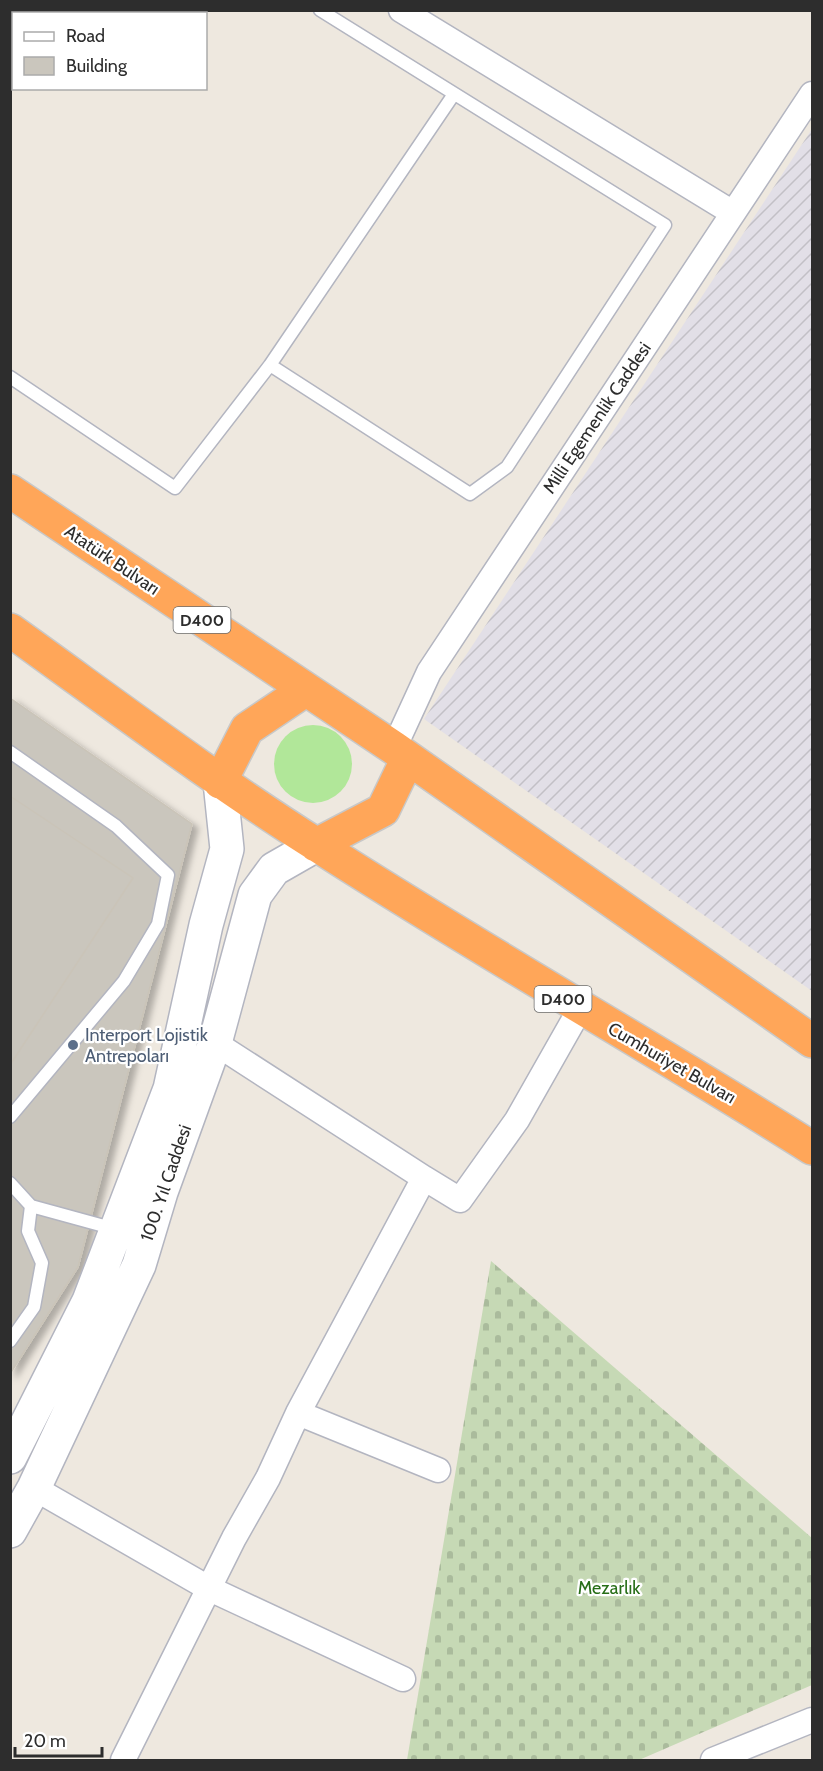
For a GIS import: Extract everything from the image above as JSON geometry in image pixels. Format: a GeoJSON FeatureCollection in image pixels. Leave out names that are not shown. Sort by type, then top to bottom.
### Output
{"type":"FeatureCollection","features":[{"type":"Feature","properties":{"kind":"highway","name":"Atatürk Bulvarı"},"geometry":{"type":"LineString","coordinates":[[10,491],[401,753]]}},
{"type":"Feature","properties":{"kind":"highway","name":"D400"},"geometry":{"type":"LineString","coordinates":[[10,630],[220,782],[316,845]]}},
{"type":"Feature","properties":{"kind":"highway"},"geometry":{"type":"LineString","coordinates":[[220,782],[248,729],[305,690]]}},
{"type":"Feature","properties":{"kind":"highway"},"geometry":{"type":"LineString","coordinates":[[316,845],[383,810],[401,753]]}},
{"type":"Feature","properties":{"kind":"highway","name":"D400"},"geometry":{"type":"LineString","coordinates":[[401,753],[813,1041]]}},
{"type":"Feature","properties":{"kind":"highway","name":"Cumhuriyet Bulvarı"},"geometry":{"type":"LineString","coordinates":[[316,845],[580,1009],[723,1092],[813,1148]]}},
{"type":"Feature","properties":{"kind":"street"},"geometry":{"type":"LineString","coordinates":[[401,10],[733,213]]}},
{"type":"Feature","properties":{"kind":"street","name":"Milli Egemenlik Caddesi"},"geometry":{"type":"LineString","coordinates":[[401,753],[429,672],[813,94]]}},
{"type":"Feature","properties":{"kind":"street","name":"100. Yıl Caddesi"},"geometry":{"type":"LineString","coordinates":[[10,1457],[89,1301],[170,1089],[206,926],[226,849],[220,782]]}},
{"type":"Feature","properties":{"kind":"street","name":"100. Yıl Caddesi"},"geometry":{"type":"LineString","coordinates":[[10,1531],[34,1488],[139,1265],[160,1192],[215,1043],[255,895],[274,869],[316,845]]}},
{"type":"Feature","properties":{"kind":"street"},"geometry":{"type":"LineString","coordinates":[[215,1043],[460,1200],[517,1120],[580,1009]]}},
{"type":"Feature","properties":{"kind":"street"},"geometry":{"type":"LineString","coordinates":[[123,1761],[268,1478],[298,1413],[424,1178]]}},
{"type":"Feature","properties":{"kind":"street"},"geometry":{"type":"LineString","coordinates":[[298,1413],[438,1470]]}},
{"type":"Feature","properties":{"kind":"street"},"geometry":{"type":"LineString","coordinates":[[34,1488],[210,1589],[403,1679]]}},
{"type":"Feature","properties":{"kind":"street"},"geometry":{"type":"LineString","coordinates":[[720,1759],[813,1720]]}},
{"type":"Feature","properties":{"kind":"lane"},"geometry":{"type":"LineString","coordinates":[[270,365],[470,494],[507,467],[665,225],[320,10]]}},
{"type":"Feature","properties":{"kind":"lane"},"geometry":{"type":"LineString","coordinates":[[10,377],[175,488],[270,365],[454,94]]}},
{"type":"Feature","properties":{"kind":"lane"},"geometry":{"type":"LineString","coordinates":[[10,752],[116,826],[168,875],[158,924],[124,981],[10,1117]]}},
{"type":"Feature","properties":{"kind":"lane"},"geometry":{"type":"LineString","coordinates":[[10,1183],[31,1206],[116,1229]]}},
{"type":"Feature","properties":{"kind":"lane"},"geometry":{"type":"LineString","coordinates":[[10,1341],[34,1307],[42,1263],[28,1231],[31,1206]]}},
{"type":"Feature","properties":{"kind":"shaded area"},"geometry":{"type":"Polygon","coordinates":[[[812,129],[812,991],[424,719],[812,129]]]}},
{"type":"Feature","properties":{"kind":"green space"},"geometry":{"type":"Polygon","coordinates":[[[313,725],[328,728],[345,742],[352,764],[349,779],[335,796],[313,803],[298,800],[281,786],[274,764],[277,749],[291,732],[313,725]]]}},
{"type":"Feature","properties":{"kind":"green space","name":"Mezarlık"},"geometry":{"type":"Polygon","coordinates":[[[491,1261],[812,1538],[812,1685],[639,1760],[407,1760],[491,1261]]]}},
{"type":"Feature","properties":{"kind":"building","name":"Interport Lojistik Antrepoları"},"geometry":{"type":"Polygon","coordinates":[[[10,698],[192,824],[78,1267],[10,1374],[10,698]]]}},
{"type":"Feature","properties":{"kind":"building"},"geometry":{"type":"Polygon","coordinates":[[[10,796],[133,878],[10,1065],[10,796]]]}},
{"type":"Feature","properties":{"kind":"place","name":"Interport Lojistik Antrepoları"},"geometry":{"type":"Point","coordinates":[73,1045]}}]}
